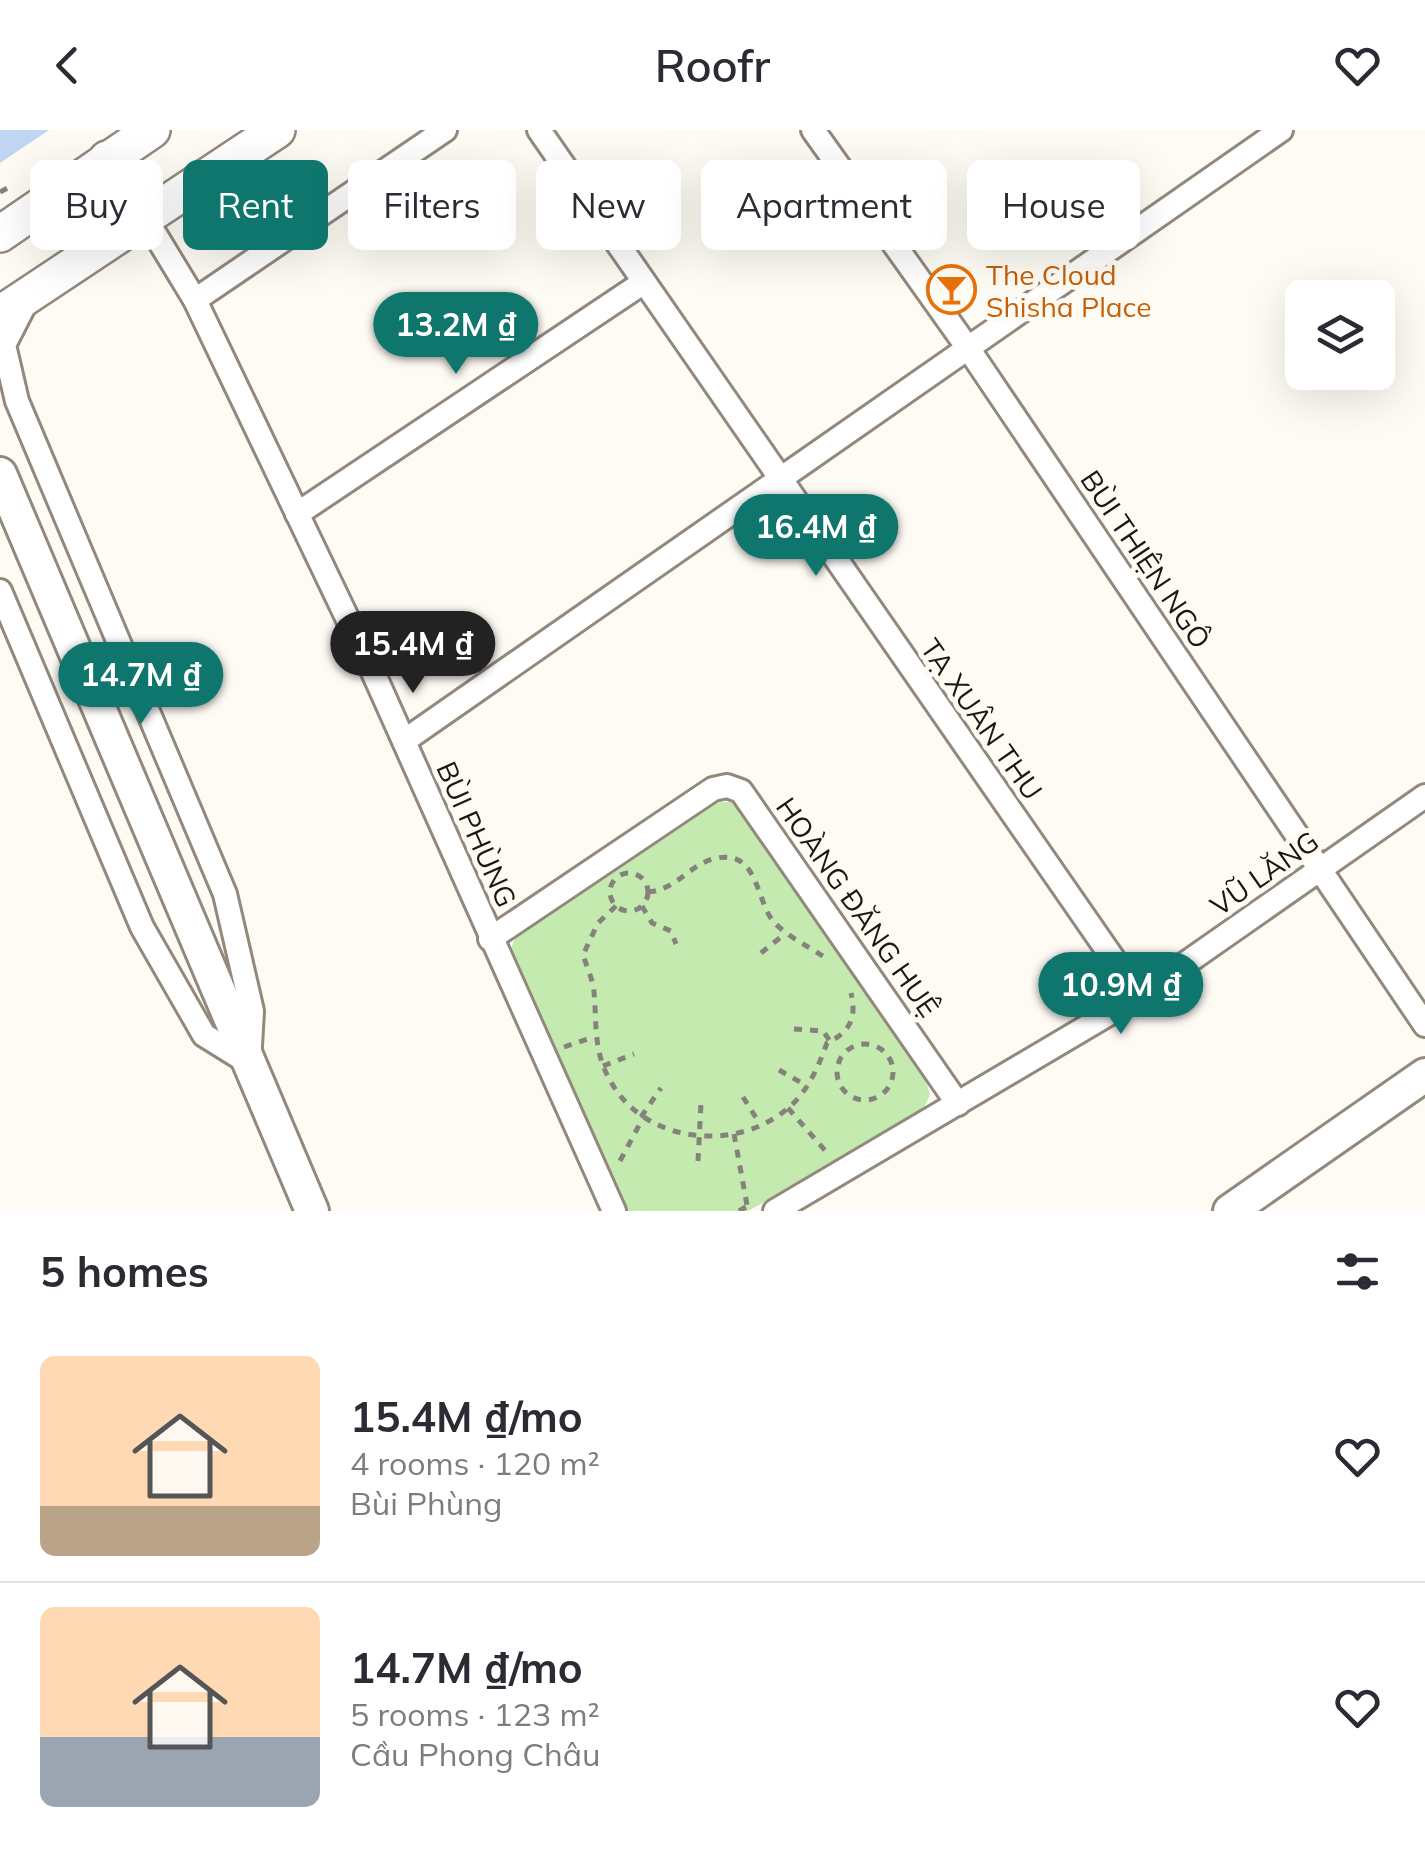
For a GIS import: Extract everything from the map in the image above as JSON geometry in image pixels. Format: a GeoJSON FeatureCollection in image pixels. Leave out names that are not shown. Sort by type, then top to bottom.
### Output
{"type":"FeatureCollection","features":[{"type":"Feature","properties":{"kind":"main road"},"geometry":{"type":"LineString","coordinates":[[0,234],[152,130]]}},
{"type":"Feature","properties":{"kind":"main road"},"geometry":{"type":"LineString","coordinates":[[163,204],[277,130]]}},
{"type":"Feature","properties":{"kind":"main road"},"geometry":{"type":"LineString","coordinates":[[0,314],[94,250]]}},
{"type":"Feature","properties":{"kind":"main road"},"geometry":{"type":"LineString","coordinates":[[0,474],[312,1211]]}},
{"type":"Feature","properties":{"kind":"main road"},"geometry":{"type":"LineString","coordinates":[[1230,1211],[1425,1075]]}},
{"type":"Feature","properties":{"kind":"street"},"geometry":{"type":"LineString","coordinates":[[194,300],[445,130]]}},
{"type":"Feature","properties":{"kind":"street","name":"TẠ XUÂN THU"},"geometry":{"type":"LineString","coordinates":[[539,130],[1138,996]]}},
{"type":"Feature","properties":{"kind":"street","name":"BÙI THIỆN NGÔ"},"geometry":{"type":"LineString","coordinates":[[813,130],[970,351],[1425,1026]]}},
{"type":"Feature","properties":{"kind":"street"},"geometry":{"type":"LineString","coordinates":[[404,741],[970,351],[1281,130]]}},
{"type":"Feature","properties":{"kind":"street","name":"BÙI PHÙNG"},"geometry":{"type":"LineString","coordinates":[[163,248],[194,300],[404,741],[614,1211]]}},
{"type":"Feature","properties":{"kind":"street"},"geometry":{"type":"LineString","coordinates":[[297,514],[644,282]]}},
{"type":"Feature","properties":{"kind":"street"},"geometry":{"type":"LineString","coordinates":[[0,590],[142,926],[204,1035],[249,1063],[252,1011],[225,894],[24,419],[6,366],[4,344],[10,328],[35,290]]}},
{"type":"Feature","properties":{"kind":"street","name":"HOÀNG ĐĂNG HUỆ"},"geometry":{"type":"LineString","coordinates":[[490,940],[714,789],[727,786],[741,791],[958,1104]]}},
{"type":"Feature","properties":{"kind":"street","name":"VŨ LĂNG"},"geometry":{"type":"LineString","coordinates":[[770,1204],[958,1104],[1138,996],[1425,796]]}},
{"type":"Feature","properties":{"kind":"path"},"geometry":{"type":"LineString","coordinates":[[648,892],[662,891],[710,860],[735,859],[752,871],[771,919],[831,962]]}},
{"type":"Feature","properties":{"kind":"path"},"geometry":{"type":"LineString","coordinates":[[602,880],[626,864]]}},
{"type":"Feature","properties":{"kind":"path"},"geometry":{"type":"LineString","coordinates":[[630,872],[640,876],[648,892],[642,906],[629,912],[616,906],[610,890],[618,876],[630,872]]}},
{"type":"Feature","properties":{"kind":"path"},"geometry":{"type":"LineString","coordinates":[[616,906],[598,923],[583,955],[594,991],[594,1036],[603,1066],[618,1094],[642,1118],[700,1138],[734,1134],[788,1108],[807,1086],[830,1042],[852,1024],[849,986]]}},
{"type":"Feature","properties":{"kind":"path"},"geometry":{"type":"LineString","coordinates":[[642,906],[652,924],[671,930],[676,944]]}},
{"type":"Feature","properties":{"kind":"path"},"geometry":{"type":"LineString","coordinates":[[761,953],[786,932]]}},
{"type":"Feature","properties":{"kind":"path"},"geometry":{"type":"LineString","coordinates":[[794,1029],[824,1031],[830,1042]]}},
{"type":"Feature","properties":{"kind":"path"},"geometry":{"type":"LineString","coordinates":[[558,1050],[594,1036]]}},
{"type":"Feature","properties":{"kind":"path"},"geometry":{"type":"LineString","coordinates":[[875,1045],[891,1060],[892,1082],[876,1098],[855,1098],[839,1084],[838,1062],[853,1046],[875,1045]]}},
{"type":"Feature","properties":{"kind":"path"},"geometry":{"type":"LineString","coordinates":[[603,1066],[634,1054]]}},
{"type":"Feature","properties":{"kind":"path"},"geometry":{"type":"LineString","coordinates":[[823,1057],[838,1062]]}},
{"type":"Feature","properties":{"kind":"path"},"geometry":{"type":"LineString","coordinates":[[778,1070],[807,1086]]}},
{"type":"Feature","properties":{"kind":"path"},"geometry":{"type":"LineString","coordinates":[[611,1177],[661,1088]]}},
{"type":"Feature","properties":{"kind":"path"},"geometry":{"type":"LineString","coordinates":[[743,1097],[760,1124]]}},
{"type":"Feature","properties":{"kind":"path"},"geometry":{"type":"LineString","coordinates":[[698,1162],[701,1104]]}},
{"type":"Feature","properties":{"kind":"path"},"geometry":{"type":"LineString","coordinates":[[788,1108],[832,1158],[815,1168]]}},
{"type":"Feature","properties":{"kind":"path"},"geometry":{"type":"LineString","coordinates":[[734,1134],[747,1206]]}},
{"type":"Feature","properties":{"kind":"path"},"geometry":{"type":"LineString","coordinates":[[739,1211],[747,1206],[770,1204]]}},
{"type":"Feature","properties":{"kind":"green space"},"geometry":{"type":"Polygon","coordinates":[[[730,802],[748,813],[923,1069],[930,1095],[920,1116],[748,1211],[620,1211],[512,966],[510,951],[516,936],[704,807],[730,802]]]}},
{"type":"Feature","properties":{"kind":"water"},"geometry":{"type":"Polygon","coordinates":[[[0,130],[49,130],[0,163],[0,130]]]}},
{"type":"Feature","properties":{"kind":"place","name":"The Cloud Shisha Place"},"geometry":{"type":"Point","coordinates":[951,290]}}]}
